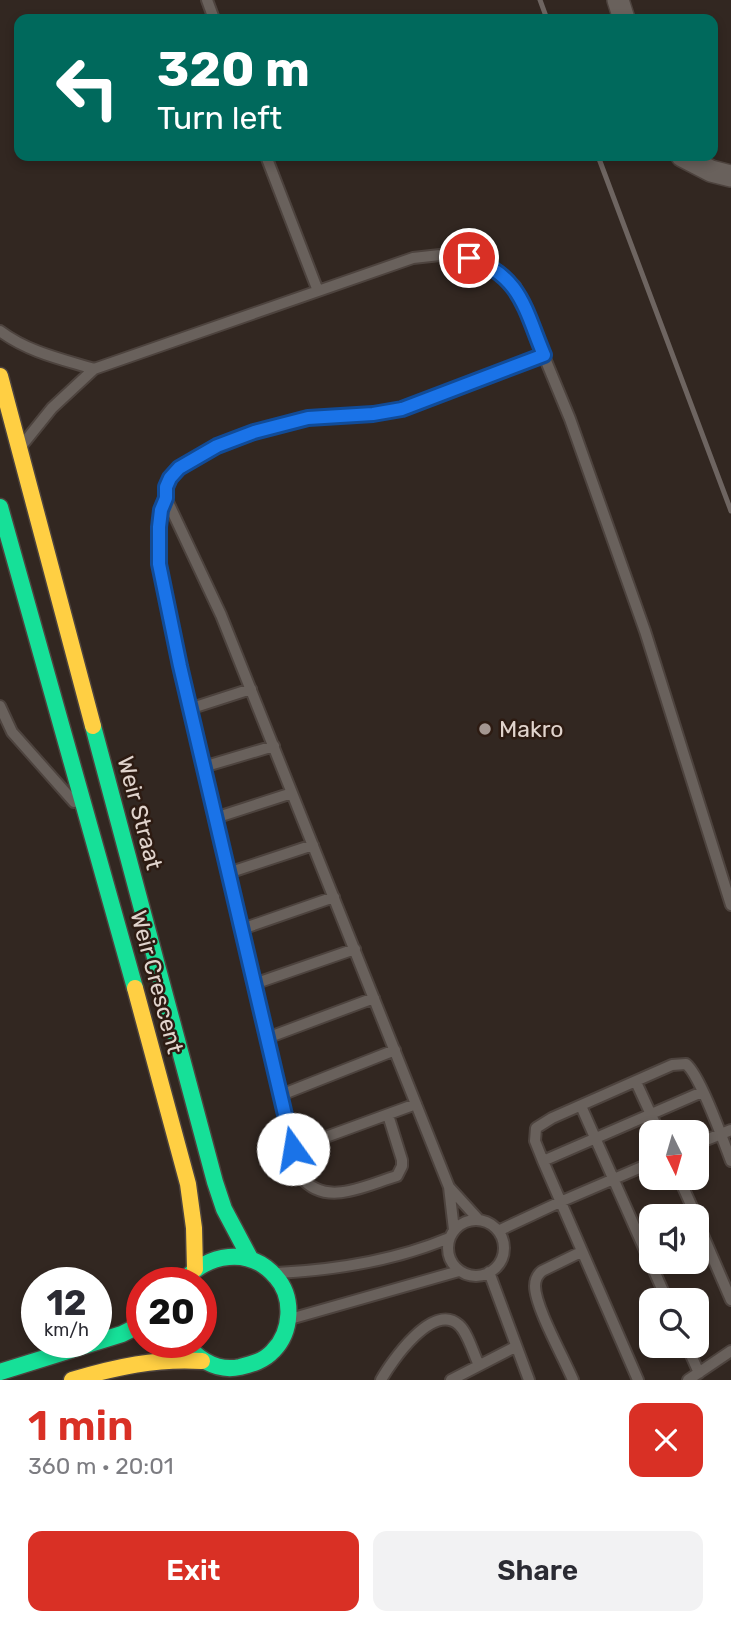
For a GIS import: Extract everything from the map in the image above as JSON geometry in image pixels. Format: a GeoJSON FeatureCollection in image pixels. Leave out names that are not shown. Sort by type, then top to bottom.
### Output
{"type":"FeatureCollection","features":[{"type":"Feature","properties":{"kind":"street"},"geometry":{"type":"LineString","coordinates":[[692,161],[711,171],[731,176]]}},
{"type":"Feature","properties":{"kind":"street","name":"Weir Straat"},"geometry":{"type":"LineString","coordinates":[[0,376],[5,415],[20,449],[215,1182],[224,1209],[250,1258]]}},
{"type":"Feature","properties":{"kind":"street","name":"Weir Crescent"},"geometry":{"type":"LineString","coordinates":[[0,507],[188,1184],[194,1228],[195,1267]]}},
{"type":"Feature","properties":{"kind":"street"},"geometry":{"type":"LineString","coordinates":[[198,1267],[212,1259],[231,1255],[250,1258],[275,1273],[289,1302],[289,1319],[285,1334],[275,1350],[261,1361],[229,1374],[198,1358]]}},
{"type":"Feature","properties":{"kind":"street"},"geometry":{"type":"LineString","coordinates":[[0,1372],[126,1332]]}},
{"type":"Feature","properties":{"kind":"street"},"geometry":{"type":"LineString","coordinates":[[274,1370],[275,1350]]}},
{"type":"Feature","properties":{"kind":"street"},"geometry":{"type":"LineString","coordinates":[[72,1380],[137,1361],[158,1358],[202,1361]]}},
{"type":"Feature","properties":{"kind":"lane"},"geometry":{"type":"LineString","coordinates":[[268,161],[318,291]]}},
{"type":"Feature","properties":{"kind":"lane"},"geometry":{"type":"LineString","coordinates":[[20,449],[52,408],[94,369],[413,258],[440,255],[469,258],[489,264],[514,286],[570,419],[645,631],[731,905]]}},
{"type":"Feature","properties":{"kind":"lane"},"geometry":{"type":"LineString","coordinates":[[0,331],[26,348],[94,369]]}},
{"type":"Feature","properties":{"kind":"lane"},"geometry":{"type":"LineString","coordinates":[[388,1115],[402,1160],[397,1176],[343,1193],[326,1193],[311,1186],[301,1177],[203,767],[159,564],[161,510],[170,478],[179,468],[217,446],[254,432],[308,418],[373,414],[402,409],[544,355]]}},
{"type":"Feature","properties":{"kind":"lane"},"geometry":{"type":"LineString","coordinates":[[166,498],[221,615],[449,1187],[449,1256],[459,1271]]}},
{"type":"Feature","properties":{"kind":"lane"},"geometry":{"type":"LineString","coordinates":[[190,709],[251,689]]}},
{"type":"Feature","properties":{"kind":"lane"},"geometry":{"type":"LineString","coordinates":[[0,706],[12,732],[88,817]]}},
{"type":"Feature","properties":{"kind":"lane"},"geometry":{"type":"LineString","coordinates":[[203,767],[274,746]]}},
{"type":"Feature","properties":{"kind":"lane"},"geometry":{"type":"LineString","coordinates":[[215,818],[292,793]]}},
{"type":"Feature","properties":{"kind":"lane"},"geometry":{"type":"LineString","coordinates":[[228,873],[313,845]]}},
{"type":"Feature","properties":{"kind":"lane"},"geometry":{"type":"LineString","coordinates":[[242,929],[334,897]]}},
{"type":"Feature","properties":{"kind":"lane"},"geometry":{"type":"LineString","coordinates":[[254,984],[355,949]]}},
{"type":"Feature","properties":{"kind":"lane"},"geometry":{"type":"LineString","coordinates":[[267,1038],[374,999]]}},
{"type":"Feature","properties":{"kind":"lane"},"geometry":{"type":"LineString","coordinates":[[281,1095],[395,1050]]}},
{"type":"Feature","properties":{"kind":"lane"},"geometry":{"type":"LineString","coordinates":[[638,1380],[534,1141],[536,1128],[672,1065],[686,1064],[726,1133],[731,1161]]}},
{"type":"Feature","properties":{"kind":"lane"},"geometry":{"type":"LineString","coordinates":[[636,1082],[653,1120]]}},
{"type":"Feature","properties":{"kind":"lane"},"geometry":{"type":"LineString","coordinates":[[543,1161],[702,1092]]}},
{"type":"Feature","properties":{"kind":"lane"},"geometry":{"type":"LineString","coordinates":[[293,1149],[416,1104]]}},
{"type":"Feature","properties":{"kind":"lane"},"geometry":{"type":"LineString","coordinates":[[581,1105],[662,1288]]}},
{"type":"Feature","properties":{"kind":"lane"},"geometry":{"type":"LineString","coordinates":[[709,1139],[726,1133]]}},
{"type":"Feature","properties":{"kind":"lane"},"geometry":{"type":"LineString","coordinates":[[498,1231],[639,1168]]}},
{"type":"Feature","properties":{"kind":"lane"},"geometry":{"type":"LineString","coordinates":[[289,1319],[459,1271],[476,1276],[489,1272],[503,1255],[504,1245],[498,1231],[479,1220],[449,1187]]}},
{"type":"Feature","properties":{"kind":"lane"},"geometry":{"type":"LineString","coordinates":[[275,1273],[318,1271],[399,1256],[451,1234],[461,1224],[479,1220]]}},
{"type":"Feature","properties":{"kind":"lane"},"geometry":{"type":"LineString","coordinates":[[709,1248],[731,1300]]}},
{"type":"Feature","properties":{"kind":"lane"},"geometry":{"type":"LineString","coordinates":[[573,1380],[545,1318],[535,1284],[537,1275],[542,1271],[581,1252]]}},
{"type":"Feature","properties":{"kind":"lane"},"geometry":{"type":"LineString","coordinates":[[489,1272],[529,1380]]}},
{"type":"Feature","properties":{"kind":"lane"},"geometry":{"type":"LineString","coordinates":[[381,1380],[404,1345],[427,1326],[438,1321],[452,1321],[461,1327],[479,1365]]}},
{"type":"Feature","properties":{"kind":"lane"},"geometry":{"type":"LineString","coordinates":[[451,1380],[515,1347]]}},
{"type":"Feature","properties":{"kind":"lane"},"geometry":{"type":"LineString","coordinates":[[688,1380],[731,1351]]}},
{"type":"Feature","properties":{"kind":"lane"},"geometry":{"type":"LineString","coordinates":[[692,1358],[699,1373]]}},
{"type":"Feature","properties":{"kind":"railway"},"geometry":{"type":"LineString","coordinates":[[540,0],[545,14]]}},
{"type":"Feature","properties":{"kind":"railway"},"geometry":{"type":"LineString","coordinates":[[600,161],[731,511]]}},
{"type":"Feature","properties":{"kind":"traffic: fast"},"geometry":{"type":"LineString","coordinates":[[0,507],[135,988]]}},
{"type":"Feature","properties":{"kind":"traffic: fast"},"geometry":{"type":"LineString","coordinates":[[93,726],[215,1182],[224,1209],[250,1258]]}},
{"type":"Feature","properties":{"kind":"traffic: fast"},"geometry":{"type":"LineString","coordinates":[[201,1267],[229,1257],[241,1257],[266,1267],[282,1285],[288,1314],[287,1325],[279,1343],[262,1360],[244,1366],[224,1368],[201,1358]]}},
{"type":"Feature","properties":{"kind":"traffic: fast"},"geometry":{"type":"LineString","coordinates":[[0,1372],[126,1332]]}},
{"type":"Feature","properties":{"kind":"traffic: slow"},"geometry":{"type":"LineString","coordinates":[[0,376],[93,726]]}},
{"type":"Feature","properties":{"kind":"traffic: slow"},"geometry":{"type":"LineString","coordinates":[[135,988],[188,1184],[194,1228],[195,1267]]}},
{"type":"Feature","properties":{"kind":"traffic: slow"},"geometry":{"type":"LineString","coordinates":[[72,1380],[136,1364],[202,1361]]}},
{"type":"Feature","properties":{"kind":"place","name":"Makro"},"geometry":{"type":"Point","coordinates":[485,729]}},
{"type":"Feature","properties":{"kind":"route"},"geometry":{"type":"LineString","coordinates":[[293,1149],[180,666],[159,564],[161,510],[170,478],[179,468],[217,446],[254,432],[308,418],[373,414],[402,409],[544,355],[514,286],[489,264],[469,258]]}}]}
